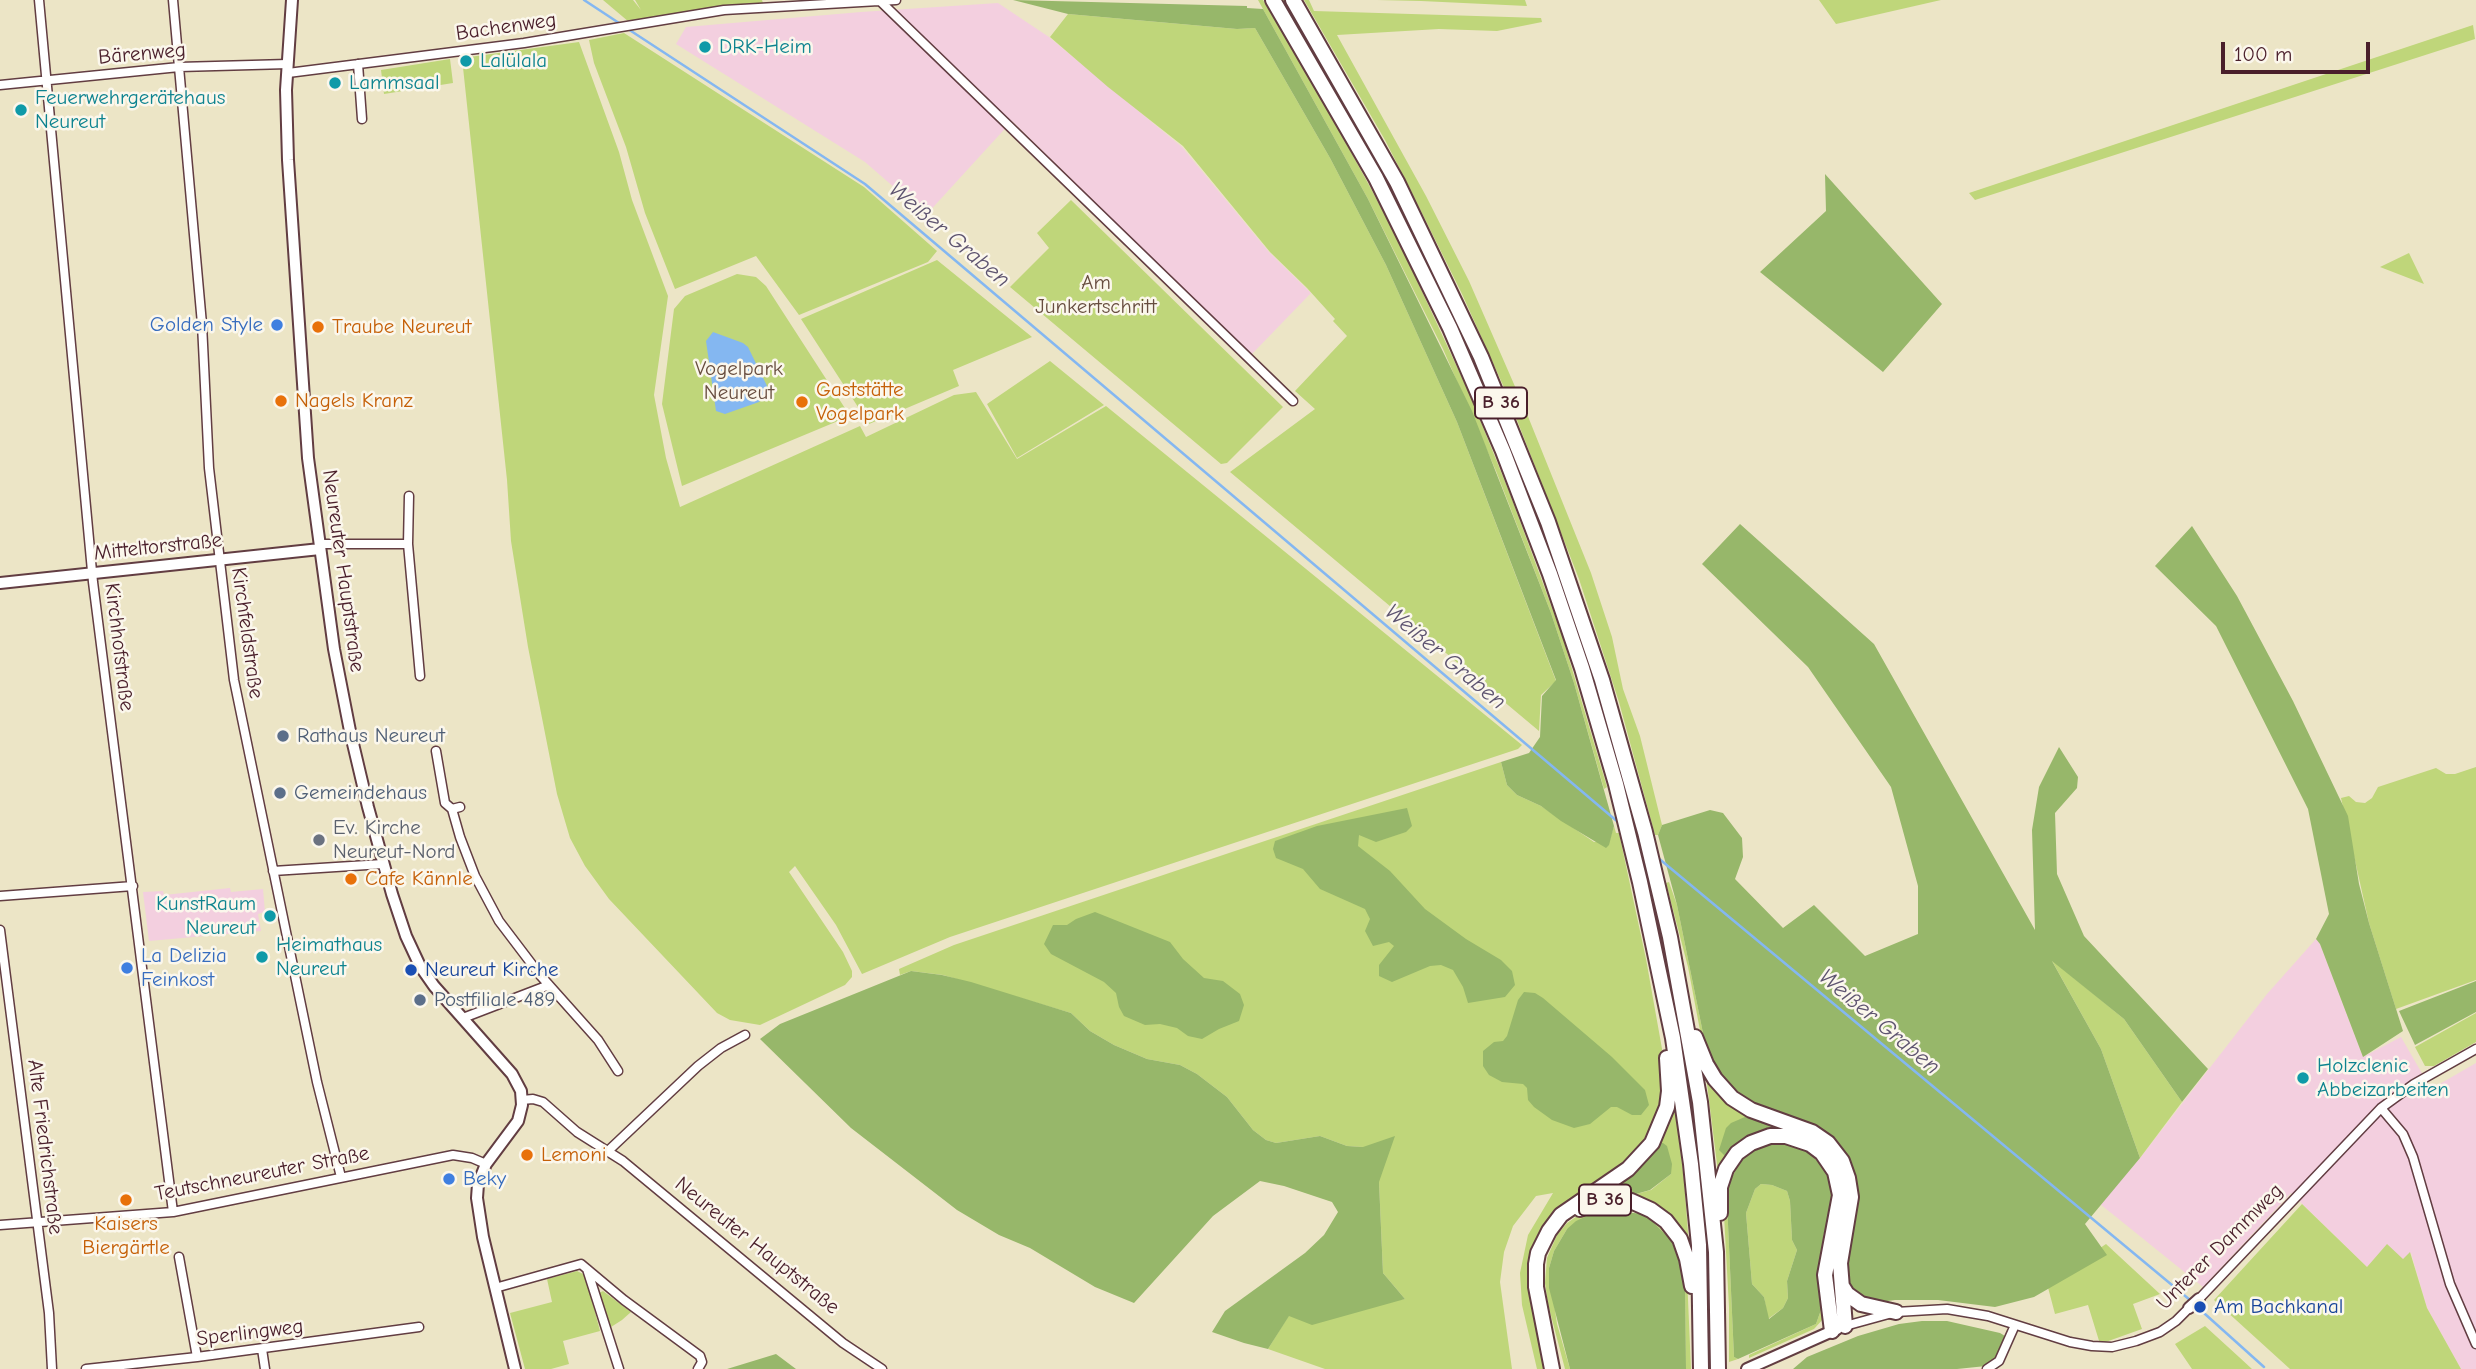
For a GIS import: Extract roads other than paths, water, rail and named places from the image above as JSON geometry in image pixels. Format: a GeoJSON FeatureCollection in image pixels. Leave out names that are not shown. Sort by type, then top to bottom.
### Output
{"type":"FeatureCollection","features":[{"type":"Feature","properties":{"kind":"highway","name":"B 36"},"geometry":{"type":"LineString","coordinates":[[1273,0],[1350,130],[1427,281],[1479,394],[1519,493],[1567,625],[1624,816],[1666,1002],[1680,1082],[1699,1245],[1701,1369]]}},
{"type":"Feature","properties":{"kind":"highway","name":"B 36"},"geometry":{"type":"LineString","coordinates":[[1293,0],[1402,193],[1502,406],[1548,522],[1618,732],[1645,832],[1700,1102],[1716,1252],[1718,1369]]}},
{"type":"Feature","properties":{"kind":"highway"},"geometry":{"type":"LineString","coordinates":[[1552,1369],[1536,1287],[1538,1253],[1561,1215],[1628,1170],[1656,1137],[1665,1114],[1669,1091],[1662,1024],[1666,1002]]}},
{"type":"Feature","properties":{"kind":"highway","name":"B 36"},"geometry":{"type":"LineString","coordinates":[[1685,1018],[1706,1065],[1732,1098],[1751,1110],[1812,1132],[1828,1143],[1842,1161],[1849,1178],[1851,1197],[1842,1251],[1838,1329]]}},
{"type":"Feature","properties":{"kind":"highway"},"geometry":{"type":"LineString","coordinates":[[1716,1252],[1721,1232],[1720,1187],[1726,1169],[1737,1153],[1751,1143],[1770,1136],[1794,1138],[1816,1148],[1832,1166],[1840,1195],[1825,1275],[1838,1329]]}},
{"type":"Feature","properties":{"kind":"highway","name":"B 36"},"geometry":{"type":"LineString","coordinates":[[1561,1369],[1543,1290],[1544,1258],[1553,1235],[1566,1219],[1588,1205],[1608,1199],[1624,1199],[1645,1206],[1666,1221],[1680,1239],[1691,1273],[1695,1329],[1701,1349]]}},
{"type":"Feature","properties":{"kind":"highway"},"geometry":{"type":"LineString","coordinates":[[1842,1286],[1847,1294],[1861,1304],[1896,1312]]}},
{"type":"Feature","properties":{"kind":"street","name":"Kirchhofstraße"},"geometry":{"type":"LineString","coordinates":[[39,0],[92,573],[173,1212]]}},
{"type":"Feature","properties":{"kind":"street","name":"Kirchfeldstraße"},"geometry":{"type":"LineString","coordinates":[[173,0],[202,324],[209,468],[238,705],[317,1082],[341,1177]]}},
{"type":"Feature","properties":{"kind":"street","name":"Neureuter Hauptstraße"},"geometry":{"type":"LineString","coordinates":[[292,0],[287,137],[307,447],[334,649],[349,731],[383,864],[406,936],[420,966],[434,986],[512,1074],[518,1083],[522,1100],[543,1102],[577,1132],[608,1151],[843,1343],[882,1369]]}},
{"type":"Feature","properties":{"kind":"street","name":"Bachenweg"},"geometry":{"type":"LineString","coordinates":[[288,68],[358,64],[618,29],[723,10],[896,0]]}},
{"type":"Feature","properties":{"kind":"street"},"geometry":{"type":"LineString","coordinates":[[880,1],[1293,401]]}},
{"type":"Feature","properties":{"kind":"street"},"geometry":{"type":"LineString","coordinates":[[358,64],[362,119]]}},
{"type":"Feature","properties":{"kind":"street","name":"Bärenweg"},"geometry":{"type":"LineString","coordinates":[[0,85],[179,67],[288,68]]}},
{"type":"Feature","properties":{"kind":"street"},"geometry":{"type":"LineString","coordinates":[[409,496],[408,544],[420,676]]}},
{"type":"Feature","properties":{"kind":"street"},"geometry":{"type":"LineString","coordinates":[[320,547],[408,544]]}},
{"type":"Feature","properties":{"kind":"street","name":"Mitteltorstraße"},"geometry":{"type":"LineString","coordinates":[[0,583],[320,547]]}},
{"type":"Feature","properties":{"kind":"street"},"geometry":{"type":"LineString","coordinates":[[436,751],[445,803],[456,808],[469,863],[492,909],[514,943],[598,1040],[618,1071]]}},
{"type":"Feature","properties":{"kind":"street"},"geometry":{"type":"LineString","coordinates":[[273,871],[383,864]]}},
{"type":"Feature","properties":{"kind":"street"},"geometry":{"type":"LineString","coordinates":[[0,897],[133,886]]}},
{"type":"Feature","properties":{"kind":"street","name":"Alte Friedrichstraße"},"geometry":{"type":"LineString","coordinates":[[0,930],[49,1313],[52,1369]]}},
{"type":"Feature","properties":{"kind":"street"},"geometry":{"type":"LineString","coordinates":[[463,1018],[549,985]]}},
{"type":"Feature","properties":{"kind":"street"},"geometry":{"type":"LineString","coordinates":[[608,1151],[698,1066],[721,1048],[745,1035]]}},
{"type":"Feature","properties":{"kind":"street","name":"Unterer Dammweg"},"geometry":{"type":"LineString","coordinates":[[1747,1369],[1838,1329],[1896,1312],[1918,1309],[1960,1310],[2078,1344],[2112,1347],[2160,1332],[2199,1299],[2381,1108],[2414,1084],[2476,1049]]}},
{"type":"Feature","properties":{"kind":"street"},"geometry":{"type":"LineString","coordinates":[[515,1369],[477,1205],[478,1184],[486,1164],[516,1125],[522,1100]]}},
{"type":"Feature","properties":{"kind":"street"},"geometry":{"type":"LineString","coordinates":[[2381,1108],[2398,1128],[2410,1150],[2450,1284],[2476,1344]]}},
{"type":"Feature","properties":{"kind":"street","name":"Teutschneureuter Straße"},"geometry":{"type":"LineString","coordinates":[[0,1225],[173,1212],[453,1155],[472,1158],[486,1164]]}},
{"type":"Feature","properties":{"kind":"street"},"geometry":{"type":"LineString","coordinates":[[179,1258],[197,1357]]}},
{"type":"Feature","properties":{"kind":"street"},"geometry":{"type":"LineString","coordinates":[[495,1288],[581,1264],[624,1300],[700,1356],[702,1362],[698,1369]]}},
{"type":"Feature","properties":{"kind":"street"},"geometry":{"type":"LineString","coordinates":[[587,1269],[619,1369]]}},
{"type":"Feature","properties":{"kind":"street"},"geometry":{"type":"LineString","coordinates":[[1987,1369],[1998,1361],[2015,1325]]}},
{"type":"Feature","properties":{"kind":"street","name":"Sperlingweg"},"geometry":{"type":"LineString","coordinates":[[86,1369],[169,1365],[197,1357],[419,1327]]}},
{"type":"Feature","properties":{"kind":"street"},"geometry":{"type":"LineString","coordinates":[[262,1349],[265,1369]]}},
{"type":"Feature","properties":{"kind":"water"},"geometry":{"type":"Polygon","coordinates":[[[713,332],[748,347],[768,388],[768,393],[759,402],[725,414],[716,411],[706,341],[713,332]]]}},
{"type":"Feature","properties":{"kind":"waterway","name":"Weißer Graben"},"geometry":{"type":"LineString","coordinates":[[584,0],[622,25]]}},
{"type":"Feature","properties":{"kind":"waterway","name":"Weißer Graben"},"geometry":{"type":"LineString","coordinates":[[628,29],[865,184],[1618,822]]}},
{"type":"Feature","properties":{"kind":"waterway","name":"Weißer Graben"},"geometry":{"type":"LineString","coordinates":[[1657,857],[2190,1300]]}},
{"type":"Feature","properties":{"kind":"waterway","name":"Weißer Graben"},"geometry":{"type":"LineString","coordinates":[[2195,1305],[2264,1367]]}},
{"type":"Feature","properties":{"kind":"place","name":"DRK-Heim"},"geometry":{"type":"Point","coordinates":[705,47]}},
{"type":"Feature","properties":{"kind":"place","name":"Lalülala"},"geometry":{"type":"Point","coordinates":[466,61]}},
{"type":"Feature","properties":{"kind":"place","name":"Lammsaal"},"geometry":{"type":"Point","coordinates":[335,83]}},
{"type":"Feature","properties":{"kind":"place","name":"Feuerwehrgerätehaus Neureut"},"geometry":{"type":"Point","coordinates":[21,110]}},
{"type":"Feature","properties":{"kind":"place","name":"Golden Style"},"geometry":{"type":"Point","coordinates":[277,325]}},
{"type":"Feature","properties":{"kind":"place","name":"Traube Neureut"},"geometry":{"type":"Point","coordinates":[318,327]}},
{"type":"Feature","properties":{"kind":"place","name":"Nagels Kranz"},"geometry":{"type":"Point","coordinates":[281,401]}},
{"type":"Feature","properties":{"kind":"place","name":"Gaststätte Vogelpark"},"geometry":{"type":"Point","coordinates":[802,402]}},
{"type":"Feature","properties":{"kind":"place","name":"Rathaus Neureut"},"geometry":{"type":"Point","coordinates":[283,736]}},
{"type":"Feature","properties":{"kind":"place","name":"Gemeindehaus"},"geometry":{"type":"Point","coordinates":[280,793]}},
{"type":"Feature","properties":{"kind":"place","name":"Ev. Kirche Neureut-Nord"},"geometry":{"type":"Point","coordinates":[319,840]}},
{"type":"Feature","properties":{"kind":"place","name":"Cafe Kännle"},"geometry":{"type":"Point","coordinates":[351,879]}},
{"type":"Feature","properties":{"kind":"place","name":"KunstRaum Neureut"},"geometry":{"type":"Point","coordinates":[270,916]}},
{"type":"Feature","properties":{"kind":"place","name":"Heimathaus Neureut"},"geometry":{"type":"Point","coordinates":[262,957]}},
{"type":"Feature","properties":{"kind":"place","name":"La Delizia Feinkost"},"geometry":{"type":"Point","coordinates":[127,968]}},
{"type":"Feature","properties":{"kind":"place","name":"Neureut Kirche"},"geometry":{"type":"Point","coordinates":[411,970]}},
{"type":"Feature","properties":{"kind":"place","name":"Postfiliale 489"},"geometry":{"type":"Point","coordinates":[420,1000]}},
{"type":"Feature","properties":{"kind":"place","name":"Holzclenic Abbeizarbeiten"},"geometry":{"type":"Point","coordinates":[2303,1078]}},
{"type":"Feature","properties":{"kind":"place","name":"Lemoni"},"geometry":{"type":"Point","coordinates":[527,1155]}},
{"type":"Feature","properties":{"kind":"place","name":"Beky"},"geometry":{"type":"Point","coordinates":[449,1179]}},
{"type":"Feature","properties":{"kind":"place","name":"Kaisers Biergärtle"},"geometry":{"type":"Point","coordinates":[126,1200]}},
{"type":"Feature","properties":{"kind":"place","name":"Am Bachkanal"},"geometry":{"type":"Point","coordinates":[2200,1307]}},
{"type":"Feature","properties":{"kind":"park label","name":"Am Junkertschritt"},"geometry":{"type":"Point","coordinates":[1096,295]}},
{"type":"Feature","properties":{"kind":"park label","name":"Vogelpark Neureut"},"geometry":{"type":"Point","coordinates":[739,381]}}]}
